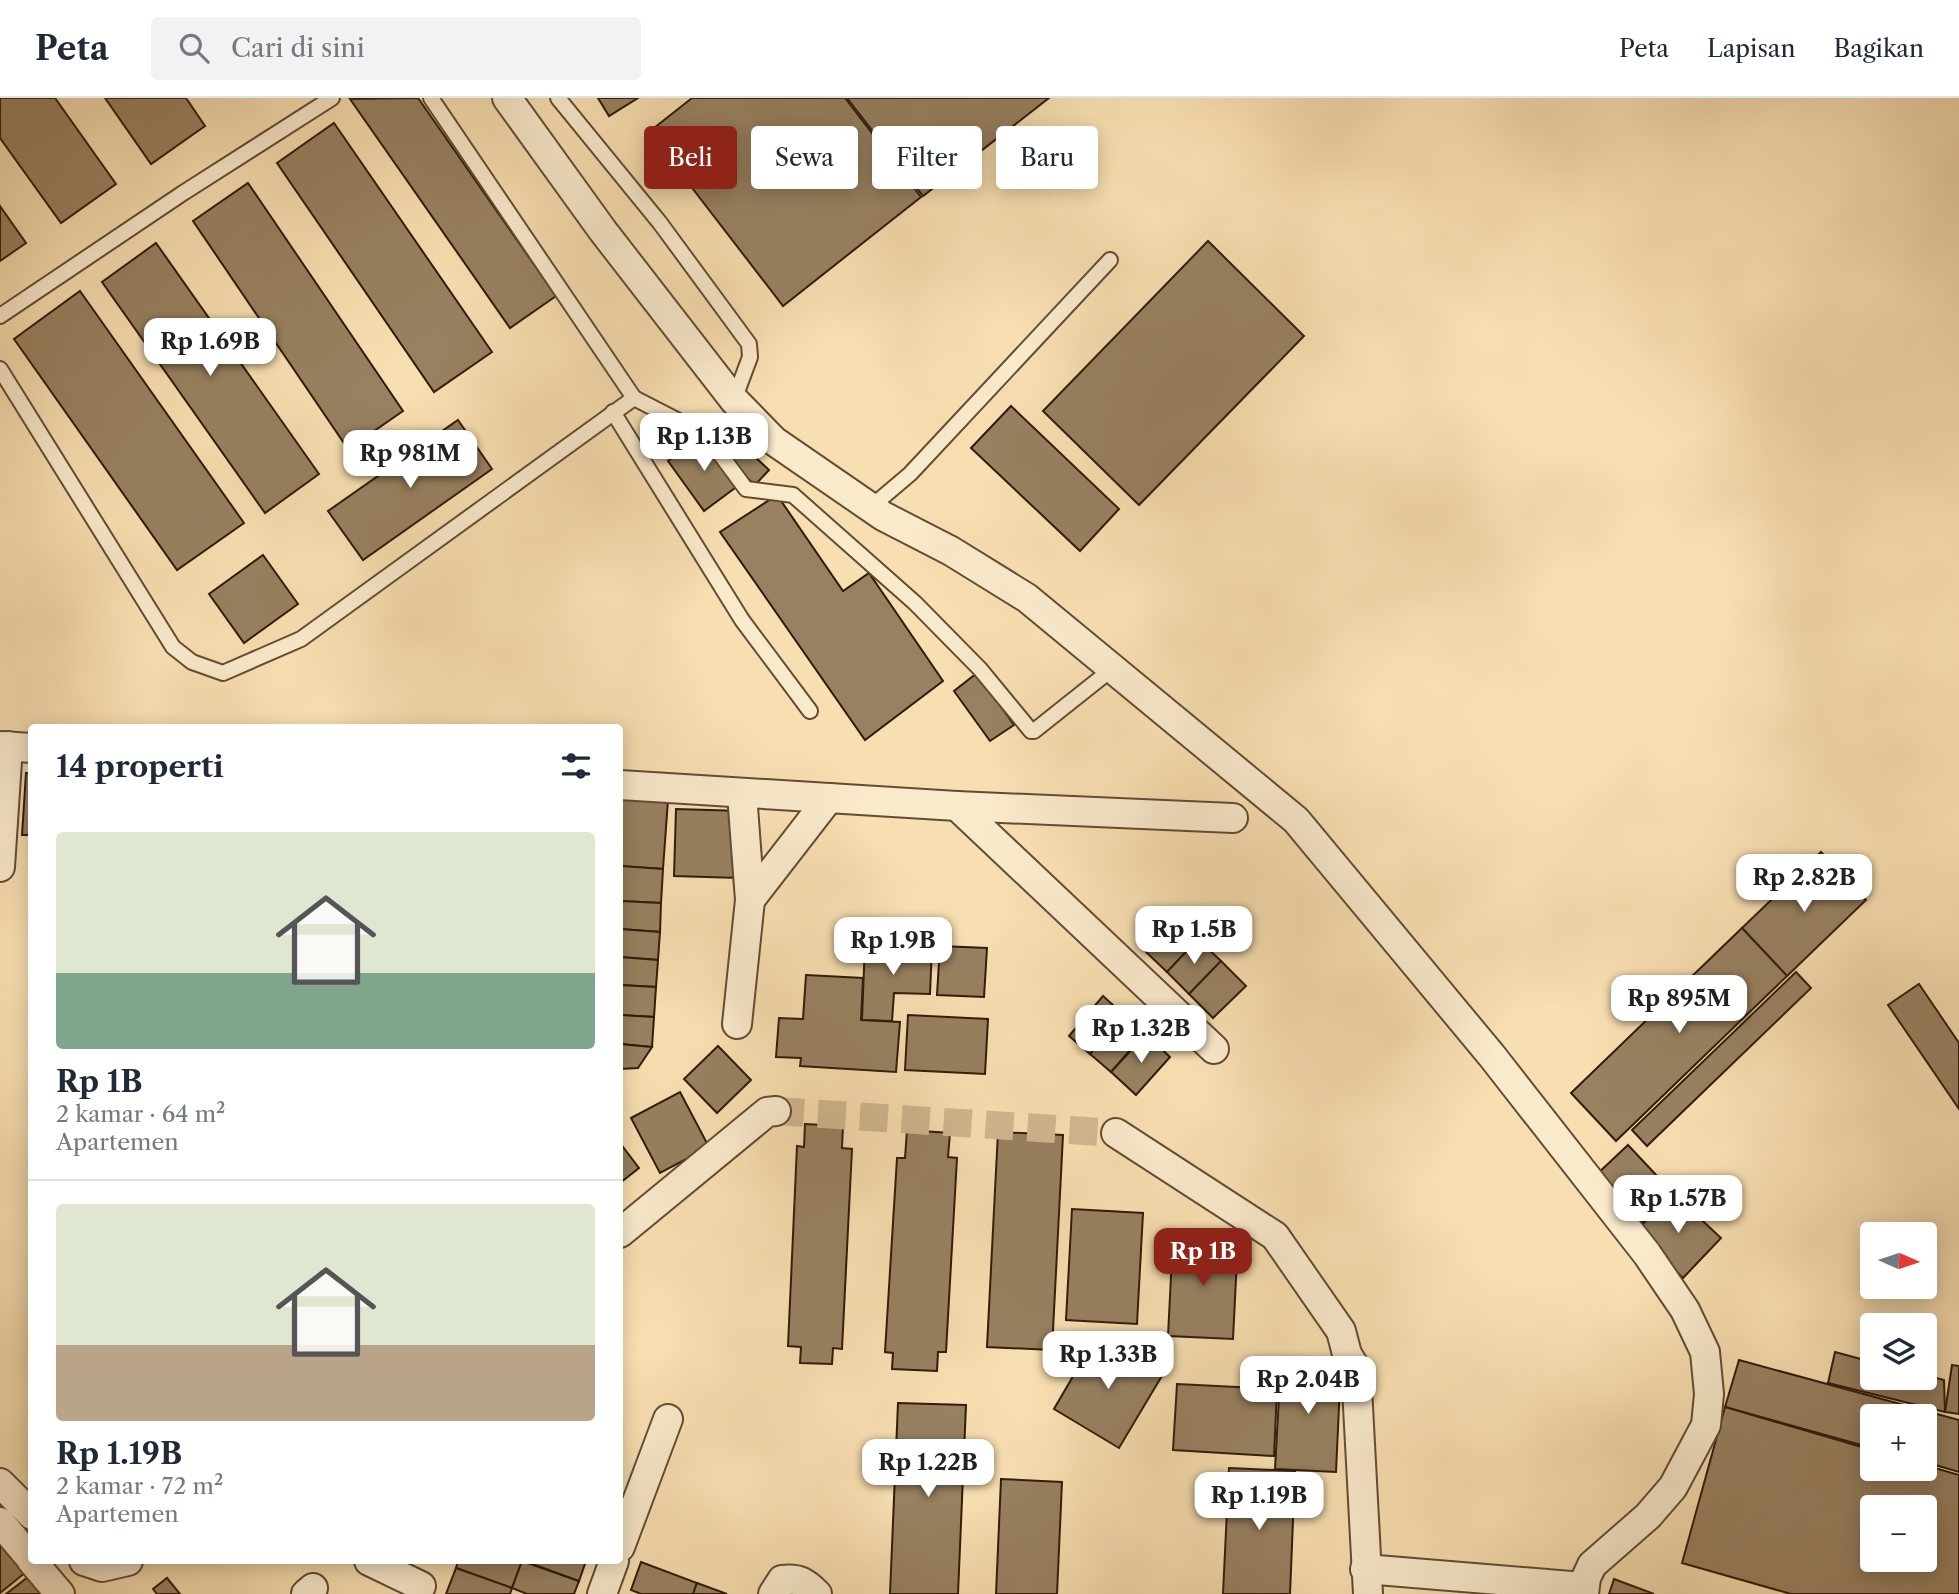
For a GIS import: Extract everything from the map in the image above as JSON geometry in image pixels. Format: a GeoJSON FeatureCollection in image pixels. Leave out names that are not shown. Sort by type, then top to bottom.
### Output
{"type":"FeatureCollection","features":[{"type":"Feature","properties":{"kind":"street"},"geometry":{"type":"LineString","coordinates":[[507,98],[603,231],[734,400],[774,441],[871,507],[951,551],[1027,598],[1296,820],[1492,1056],[1647,1254],[1685,1310],[1706,1352],[1709,1394],[1706,1425],[1673,1487],[1648,1516],[1592,1565],[1584,1591],[1367,1582],[1357,1378],[1341,1331],[1275,1236],[1116,1133]]}},
{"type":"Feature","properties":{"kind":"street"},"geometry":{"type":"LineString","coordinates":[[0,867],[13,747]]}},
{"type":"Feature","properties":{"kind":"street"},"geometry":{"type":"LineString","coordinates":[[623,785],[957,806],[1233,818]]}},
{"type":"Feature","properties":{"kind":"street"},"geometry":{"type":"LineString","coordinates":[[737,1024],[750,900],[742,794]]}},
{"type":"Feature","properties":{"kind":"street"},"geometry":{"type":"LineString","coordinates":[[750,900],[829,798]]}},
{"type":"Feature","properties":{"kind":"street"},"geometry":{"type":"LineString","coordinates":[[957,806],[1214,1049]]}},
{"type":"Feature","properties":{"kind":"street"},"geometry":{"type":"LineString","coordinates":[[623,1231],[766,1112],[776,1111]]}},
{"type":"Feature","properties":{"kind":"street"},"geometry":{"type":"LineString","coordinates":[[623,1529],[667,1419]]}},
{"type":"Feature","properties":{"kind":"street"},"geometry":{"type":"LineString","coordinates":[[0,1483],[28,1511]]}},
{"type":"Feature","properties":{"kind":"street"},"geometry":{"type":"LineString","coordinates":[[0,1522],[28,1555]]}},
{"type":"Feature","properties":{"kind":"street"},"geometry":{"type":"LineString","coordinates":[[35,1564],[60,1594]]}},
{"type":"Feature","properties":{"kind":"street"},"geometry":{"type":"LineString","coordinates":[[93,1564],[102,1567],[115,1564]]}},
{"type":"Feature","properties":{"kind":"street"},"geometry":{"type":"LineString","coordinates":[[377,1564],[422,1580]]}},
{"type":"Feature","properties":{"kind":"street"},"geometry":{"type":"LineString","coordinates":[[602,1594],[613,1564]]}},
{"type":"Feature","properties":{"kind":"street"},"geometry":{"type":"LineString","coordinates":[[773,1594],[782,1580],[792,1578],[802,1580],[817,1594]]}},
{"type":"Feature","properties":{"kind":"lane"},"geometry":{"type":"LineString","coordinates":[[0,316],[183,192],[332,98]]}},
{"type":"Feature","properties":{"kind":"lane"},"geometry":{"type":"LineString","coordinates":[[431,98],[634,398],[706,435],[746,489],[793,495],[915,603],[980,669],[1031,731],[1112,669]]}},
{"type":"Feature","properties":{"kind":"lane"},"geometry":{"type":"LineString","coordinates":[[558,98],[660,223],[749,344],[750,357],[734,400]]}},
{"type":"Feature","properties":{"kind":"lane"},"geometry":{"type":"LineString","coordinates":[[871,507],[910,474],[1110,260]]}},
{"type":"Feature","properties":{"kind":"lane"},"geometry":{"type":"LineString","coordinates":[[0,369],[173,648],[192,662],[220,673],[268,656],[301,639],[634,398]]}},
{"type":"Feature","properties":{"kind":"lane"},"geometry":{"type":"LineString","coordinates":[[613,412],[742,620],[810,711]]}},
{"type":"Feature","properties":{"kind":"building"},"geometry":{"type":"Polygon","coordinates":[[[0,98],[55,98],[116,184],[61,223],[0,138],[0,98]]]}},
{"type":"Feature","properties":{"kind":"building"},"geometry":{"type":"Polygon","coordinates":[[[105,98],[186,98],[205,126],[151,164],[105,98]]]}},
{"type":"Feature","properties":{"kind":"building"},"geometry":{"type":"Polygon","coordinates":[[[418,98],[556,296],[510,328],[350,99],[418,98]]]}},
{"type":"Feature","properties":{"kind":"building"},"geometry":{"type":"Polygon","coordinates":[[[598,98],[638,98],[609,116],[598,98]]]}},
{"type":"Feature","properties":{"kind":"building"},"geometry":{"type":"Polygon","coordinates":[[[692,98],[845,98],[872,133],[872,189],[915,189],[921,197],[783,306],[693,189],[737,189],[737,126],[657,126],[692,98]]]}},
{"type":"Feature","properties":{"kind":"building"},"geometry":{"type":"Polygon","coordinates":[[[847,98],[1049,98],[1013,126],[996,126],[996,139],[982,150],[982,126],[872,126],[872,130],[847,98]]]}},
{"type":"Feature","properties":{"kind":"building"},"geometry":{"type":"Polygon","coordinates":[[[334,123],[492,352],[434,392],[277,163],[334,123]]]}},
{"type":"Feature","properties":{"kind":"building"},"geometry":{"type":"Polygon","coordinates":[[[248,183],[403,411],[348,449],[193,221],[248,183]]]}},
{"type":"Feature","properties":{"kind":"building"},"geometry":{"type":"Polygon","coordinates":[[[918,189],[932,189],[923,196],[918,189]]]}},
{"type":"Feature","properties":{"kind":"building"},"geometry":{"type":"Polygon","coordinates":[[[0,206],[26,243],[0,261],[0,206]]]}},
{"type":"Feature","properties":{"kind":"building"},"geometry":{"type":"Polygon","coordinates":[[[1208,241],[1304,336],[1139,505],[1043,411],[1208,241]]]}},
{"type":"Feature","properties":{"kind":"building"},"geometry":{"type":"Polygon","coordinates":[[[156,243],[319,474],[265,513],[102,282],[156,243]]]}},
{"type":"Feature","properties":{"kind":"building"},"geometry":{"type":"Polygon","coordinates":[[[80,291],[244,523],[177,570],[14,339],[80,291]]]}},
{"type":"Feature","properties":{"kind":"building"},"geometry":{"type":"Polygon","coordinates":[[[1011,406],[1119,509],[1080,551],[971,448],[1011,406]]]}},
{"type":"Feature","properties":{"kind":"building"},"geometry":{"type":"Polygon","coordinates":[[[458,420],[492,469],[363,560],[328,511],[458,420]]]}},
{"type":"Feature","properties":{"kind":"building"},"geometry":{"type":"Polygon","coordinates":[[[703,435],[739,485],[704,511],[668,461],[703,435]]]}},
{"type":"Feature","properties":{"kind":"building"},"geometry":{"type":"Polygon","coordinates":[[[737,440],[769,470],[755,485],[722,455],[737,440]]]}},
{"type":"Feature","properties":{"kind":"building"},"geometry":{"type":"Polygon","coordinates":[[[777,495],[843,591],[869,573],[943,681],[865,740],[720,532],[777,495]]]}},
{"type":"Feature","properties":{"kind":"building"},"geometry":{"type":"Polygon","coordinates":[[[263,555],[298,604],[244,643],[209,594],[263,555]]]}},
{"type":"Feature","properties":{"kind":"building"},"geometry":{"type":"Polygon","coordinates":[[[977,673],[1014,725],[990,741],[954,691],[977,673]]]}},
{"type":"Feature","properties":{"kind":"building"},"geometry":{"type":"Polygon","coordinates":[[[26,773],[28,835],[22,835],[26,773]]]}},
{"type":"Feature","properties":{"kind":"building"},"geometry":{"type":"Polygon","coordinates":[[[623,797],[668,800],[663,869],[623,866],[623,797]]]}},
{"type":"Feature","properties":{"kind":"building"},"geometry":{"type":"Polygon","coordinates":[[[676,809],[741,811],[739,878],[674,876],[676,809]]]}},
{"type":"Feature","properties":{"kind":"building"},"geometry":{"type":"Polygon","coordinates":[[[1821,852],[1866,900],[1787,976],[1742,928],[1821,852]]]}},
{"type":"Feature","properties":{"kind":"building"},"geometry":{"type":"Polygon","coordinates":[[[623,866],[663,869],[661,903],[623,901],[623,866]]]}},
{"type":"Feature","properties":{"kind":"building"},"geometry":{"type":"Polygon","coordinates":[[[623,901],[661,903],[660,932],[623,929],[623,901]]]}},
{"type":"Feature","properties":{"kind":"building"},"geometry":{"type":"Polygon","coordinates":[[[1178,918],[1198,939],[1167,972],[1146,952],[1178,918]]]}},
{"type":"Feature","properties":{"kind":"building"},"geometry":{"type":"Polygon","coordinates":[[[1742,928],[1787,976],[1616,1141],[1571,1093],[1742,928]]]}},
{"type":"Feature","properties":{"kind":"building"},"geometry":{"type":"Polygon","coordinates":[[[623,929],[660,932],[658,960],[623,957],[623,929]]]}},
{"type":"Feature","properties":{"kind":"building"},"geometry":{"type":"Polygon","coordinates":[[[1198,939],[1221,961],[1189,994],[1167,972],[1198,939]]]}},
{"type":"Feature","properties":{"kind":"building"},"geometry":{"type":"Polygon","coordinates":[[[865,943],[932,946],[930,994],[894,993],[892,1021],[862,1020],[865,943]]]}},
{"type":"Feature","properties":{"kind":"building"},"geometry":{"type":"Polygon","coordinates":[[[940,946],[987,948],[984,997],[937,995],[940,946]]]}},
{"type":"Feature","properties":{"kind":"building"},"geometry":{"type":"Polygon","coordinates":[[[623,957],[658,960],[656,987],[623,985],[623,957]]]}},
{"type":"Feature","properties":{"kind":"building"},"geometry":{"type":"Polygon","coordinates":[[[1221,961],[1246,986],[1213,1018],[1189,994],[1221,961]]]}},
{"type":"Feature","properties":{"kind":"building"},"geometry":{"type":"Polygon","coordinates":[[[1796,972],[1811,988],[1647,1146],[1632,1130],[1796,972]]]}},
{"type":"Feature","properties":{"kind":"building"},"geometry":{"type":"Polygon","coordinates":[[[806,975],[863,978],[861,1020],[900,1022],[896,1072],[800,1066],[801,1058],[776,1057],[779,1018],[803,1019],[806,975]]]}},
{"type":"Feature","properties":{"kind":"building"},"geometry":{"type":"Polygon","coordinates":[[[1919,984],[1959,1043],[1959,1109],[1888,1005],[1919,984]]]}},
{"type":"Feature","properties":{"kind":"building"},"geometry":{"type":"Polygon","coordinates":[[[623,985],[656,987],[654,1017],[623,1015],[623,985]]]}},
{"type":"Feature","properties":{"kind":"building"},"geometry":{"type":"Polygon","coordinates":[[[1103,996],[1124,1015],[1090,1054],[1069,1036],[1103,996]]]}},
{"type":"Feature","properties":{"kind":"building"},"geometry":{"type":"Polygon","coordinates":[[[623,1015],[654,1017],[652,1047],[623,1044],[623,1015]]]}},
{"type":"Feature","properties":{"kind":"building"},"geometry":{"type":"Polygon","coordinates":[[[908,1015],[988,1019],[985,1074],[905,1070],[908,1015]]]}},
{"type":"Feature","properties":{"kind":"building"},"geometry":{"type":"Polygon","coordinates":[[[1124,1015],[1145,1033],[1111,1072],[1090,1054],[1124,1015]]]}},
{"type":"Feature","properties":{"kind":"building"},"geometry":{"type":"Polygon","coordinates":[[[1146,1034],[1170,1057],[1136,1095],[1111,1072],[1146,1034]]]}},
{"type":"Feature","properties":{"kind":"building"},"geometry":{"type":"Polygon","coordinates":[[[623,1044],[652,1047],[638,1068],[623,1069],[623,1044]]]}},
{"type":"Feature","properties":{"kind":"building"},"geometry":{"type":"Polygon","coordinates":[[[718,1046],[751,1080],[717,1113],[684,1079],[718,1046]]]}},
{"type":"Feature","properties":{"kind":"building"},"geometry":{"type":"Polygon","coordinates":[[[680,1092],[709,1147],[660,1173],[631,1118],[680,1092]]]}},
{"type":"Feature","properties":{"kind":"building"},"geometry":{"type":"Polygon","coordinates":[[[805,1124],[843,1126],[842,1148],[852,1149],[842,1349],[833,1348],[832,1364],[800,1363],[801,1347],[788,1346],[797,1146],[804,1147],[805,1124]]]}},
{"type":"Feature","properties":{"kind":"building"},"geometry":{"type":"Polygon","coordinates":[[[907,1130],[950,1133],[948,1157],[957,1158],[946,1352],[938,1352],[937,1371],[892,1369],[893,1353],[885,1352],[897,1158],[905,1158],[907,1130]]]}},
{"type":"Feature","properties":{"kind":"building"},"geometry":{"type":"Polygon","coordinates":[[[998,1132],[1063,1135],[1052,1350],[987,1347],[998,1132]]]}},
{"type":"Feature","properties":{"kind":"building"},"geometry":{"type":"Polygon","coordinates":[[[1628,1145],[1673,1193],[1641,1223],[1596,1175],[1628,1145]]]}},
{"type":"Feature","properties":{"kind":"building"},"geometry":{"type":"Polygon","coordinates":[[[623,1147],[639,1168],[623,1181],[623,1147]]]}},
{"type":"Feature","properties":{"kind":"building"},"geometry":{"type":"Polygon","coordinates":[[[1673,1193],[1721,1238],[1683,1278],[1635,1232],[1673,1193]]]}},
{"type":"Feature","properties":{"kind":"building"},"geometry":{"type":"Polygon","coordinates":[[[1072,1209],[1143,1213],[1137,1324],[1066,1320],[1072,1209]]]}},
{"type":"Feature","properties":{"kind":"building"},"geometry":{"type":"Polygon","coordinates":[[[1173,1236],[1238,1239],[1233,1339],[1168,1336],[1173,1236]]]}},
{"type":"Feature","properties":{"kind":"building"},"geometry":{"type":"Polygon","coordinates":[[[1097,1335],[1163,1374],[1119,1448],[1054,1409],[1097,1335]]]}},
{"type":"Feature","properties":{"kind":"building"},"geometry":{"type":"Polygon","coordinates":[[[1835,1352],[1860,1359],[1860,1390],[1937,1390],[1937,1378],[1944,1380],[1945,1412],[1937,1410],[1937,1404],[1913,1404],[1828,1383],[1835,1352]]]}},
{"type":"Feature","properties":{"kind":"building"},"geometry":{"type":"Polygon","coordinates":[[[1739,1360],[1900,1404],[1860,1404],[1860,1445],[1725,1407],[1739,1360]]]}},
{"type":"Feature","properties":{"kind":"building"},"geometry":{"type":"Polygon","coordinates":[[[1281,1361],[1341,1363],[1336,1472],[1275,1469],[1281,1361]]]}},
{"type":"Feature","properties":{"kind":"building"},"geometry":{"type":"Polygon","coordinates":[[[1952,1365],[1959,1366],[1959,1414],[1945,1412],[1952,1365]]]}},
{"type":"Feature","properties":{"kind":"building"},"geometry":{"type":"Polygon","coordinates":[[[1177,1384],[1277,1389],[1274,1456],[1173,1450],[1177,1384]]]}},
{"type":"Feature","properties":{"kind":"building"},"geometry":{"type":"Polygon","coordinates":[[[898,1403],[966,1405],[958,1594],[890,1594],[898,1403]]]}},
{"type":"Feature","properties":{"kind":"building"},"geometry":{"type":"Polygon","coordinates":[[[1725,1407],[1860,1446],[1860,1481],[1937,1481],[1937,1469],[1959,1475],[1959,1594],[1791,1594],[1682,1563],[1725,1407]]]}},
{"type":"Feature","properties":{"kind":"building"},"geometry":{"type":"Polygon","coordinates":[[[1937,1414],[1959,1420],[1959,1472],[1937,1466],[1937,1414]]]}},
{"type":"Feature","properties":{"kind":"building"},"geometry":{"type":"Polygon","coordinates":[[[1229,1468],[1295,1471],[1290,1594],[1223,1594],[1229,1468]]]}},
{"type":"Feature","properties":{"kind":"building"},"geometry":{"type":"Polygon","coordinates":[[[1001,1479],[1062,1482],[1057,1594],[996,1594],[1001,1479]]]}},
{"type":"Feature","properties":{"kind":"building"},"geometry":{"type":"Polygon","coordinates":[[[0,1534],[31,1568],[0,1593],[0,1534]]]}},
{"type":"Feature","properties":{"kind":"building"},"geometry":{"type":"Polygon","coordinates":[[[641,1562],[697,1583],[693,1594],[641,1594],[631,1590],[641,1562]]]}},
{"type":"Feature","properties":{"kind":"building"},"geometry":{"type":"Polygon","coordinates":[[[457,1564],[521,1564],[512,1588],[456,1568],[457,1564]]]}},
{"type":"Feature","properties":{"kind":"building"},"geometry":{"type":"Polygon","coordinates":[[[521,1564],[531,1564],[579,1581],[574,1594],[527,1594],[512,1588],[521,1564]]]}},
{"type":"Feature","properties":{"kind":"building"},"geometry":{"type":"Polygon","coordinates":[[[532,1564],[585,1564],[579,1581],[532,1564]]]}},
{"type":"Feature","properties":{"kind":"building"},"geometry":{"type":"Polygon","coordinates":[[[456,1568],[512,1588],[510,1594],[446,1594],[456,1568]]]}},
{"type":"Feature","properties":{"kind":"building"},"geometry":{"type":"Polygon","coordinates":[[[32,1574],[47,1594],[6,1594],[32,1574]]]}},
{"type":"Feature","properties":{"kind":"building"},"geometry":{"type":"Polygon","coordinates":[[[167,1578],[180,1594],[157,1594],[153,1589],[167,1578]]]}},
{"type":"Feature","properties":{"kind":"building"},"geometry":{"type":"Polygon","coordinates":[[[1614,1579],[1654,1594],[1609,1594],[1614,1579]]]}},
{"type":"Feature","properties":{"kind":"building"},"geometry":{"type":"Polygon","coordinates":[[[697,1583],[727,1594],[693,1594],[697,1583]]]}},
{"type":"Feature","properties":{"kind":"tunnel"},"geometry":{"type":"LineString","coordinates":[[776,1111],[1116,1133]]}}]}
